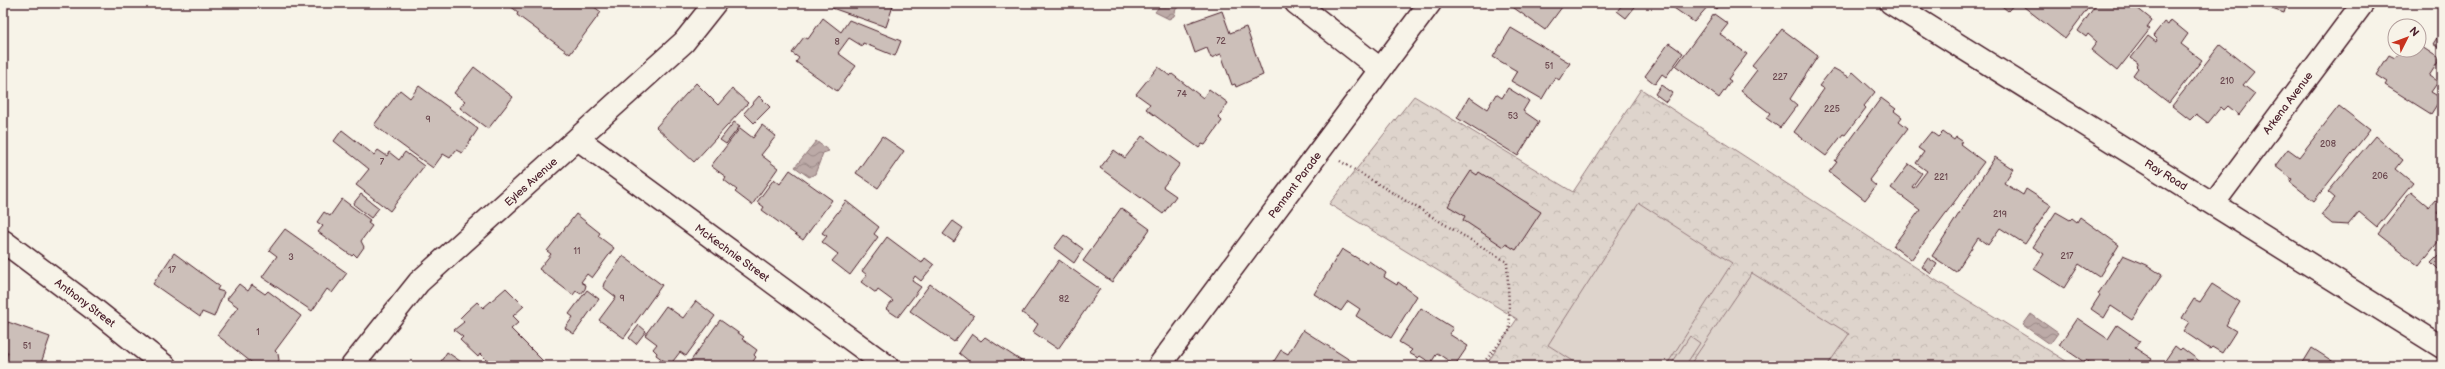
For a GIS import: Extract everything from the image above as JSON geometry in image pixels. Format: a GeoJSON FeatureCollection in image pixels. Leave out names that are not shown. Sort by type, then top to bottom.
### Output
{"type":"FeatureCollection","features":[{"type":"Feature","properties":{"kind":"street","name":"Eyles Avenue"},"geometry":{"type":"LineString","coordinates":[[352,366],[419,282],[684,42],[715,3]]}},
{"type":"Feature","properties":{"kind":"street"},"geometry":{"type":"LineString","coordinates":[[1296,3],[1380,70]]}},
{"type":"Feature","properties":{"kind":"street","name":"Pennant Parade"},"geometry":{"type":"LineString","coordinates":[[1159,366],[1430,3]]}},
{"type":"Feature","properties":{"kind":"street","name":"Arkena Avenue"},"geometry":{"type":"LineString","coordinates":[[2214,204],[2363,3]]}},
{"type":"Feature","properties":{"kind":"street","name":"Ray Road"},"geometry":{"type":"LineString","coordinates":[[1901,6],[2442,347]]}},
{"type":"Feature","properties":{"kind":"street","name":"McKechnie Street"},"geometry":{"type":"LineString","coordinates":[[578,139],[887,366]]}},
{"type":"Feature","properties":{"kind":"street","name":"Anthony Street"},"geometry":{"type":"LineString","coordinates":[[3,241],[156,364]]}},
{"type":"Feature","properties":{"kind":"path"},"geometry":{"type":"LineString","coordinates":[[1321,150],[1507,262],[1510,330],[1481,366]]}},
{"type":"Feature","properties":{"kind":"green space"},"geometry":{"type":"Polygon","coordinates":[[[1641,89],[1929,276],[2074,366],[1485,366],[1517,319],[1329,204],[1414,96],[1573,192],[1641,89]]]}},
{"type":"Feature","properties":{"kind":"green space"},"geometry":{"type":"Polygon","coordinates":[[[1639,203],[1732,263],[1666,366],[1581,366],[1548,345],[1639,203]]]}},
{"type":"Feature","properties":{"kind":"green space"},"geometry":{"type":"Polygon","coordinates":[[[1752,273],[1849,334],[1827,366],[1689,366],[1752,273]]]}},
{"type":"Feature","properties":{"kind":"green space"},"geometry":{"type":"Polygon","coordinates":[[[1690,336],[1700,343],[1685,366],[1670,366],[1690,336]]]}},
{"type":"Feature","properties":{"kind":"water"},"geometry":{"type":"Polygon","coordinates":[[[1162,3],[1185,3],[1176,9],[1174,16],[1169,19],[1155,12],[1162,3]]]}},
{"type":"Feature","properties":{"kind":"water"},"geometry":{"type":"Polygon","coordinates":[[[816,141],[829,151],[823,153],[815,174],[809,177],[795,167],[816,141]]]}},
{"type":"Feature","properties":{"kind":"water"},"geometry":{"type":"Polygon","coordinates":[[[2031,314],[2058,333],[2050,344],[2023,325],[2031,314]]]}},
{"type":"Feature","properties":{"kind":"building"},"geometry":{"type":"Polygon","coordinates":[[[506,3],[547,3],[552,7],[555,3],[589,3],[601,12],[570,54],[517,15],[518,12],[506,3]]]}},
{"type":"Feature","properties":{"kind":"building"},"geometry":{"type":"Polygon","coordinates":[[[834,3],[894,3],[886,27],[832,8],[834,3]]]}},
{"type":"Feature","properties":{"kind":"building"},"geometry":{"type":"Polygon","coordinates":[[[1507,3],[1565,3],[1545,30],[1507,3]]]}},
{"type":"Feature","properties":{"kind":"building"},"geometry":{"type":"Polygon","coordinates":[[[1624,3],[1638,3],[1626,18],[1617,11],[1624,3]]]}},
{"type":"Feature","properties":{"kind":"building"},"geometry":{"type":"Polygon","coordinates":[[[1673,3],[1720,3],[1716,9],[1710,4],[1694,22],[1671,6],[1673,3]]]}},
{"type":"Feature","properties":{"kind":"building"},"geometry":{"type":"Polygon","coordinates":[[[1998,3],[2015,3],[2008,11],[1998,3]]]}},
{"type":"Feature","properties":{"kind":"building"},"geometry":{"type":"Polygon","coordinates":[[[2019,3],[2092,3],[2065,39],[2019,3]]]}},
{"type":"Feature","properties":{"kind":"building"},"geometry":{"type":"Polygon","coordinates":[[[2097,3],[2131,3],[2152,20],[2147,27],[2150,29],[2117,71],[2091,50],[2097,42],[2088,34],[2086,37],[2078,31],[2097,3]]]}},
{"type":"Feature","properties":{"kind":"building"},"geometry":{"type":"Polygon","coordinates":[[[2253,3],[2287,3],[2284,13],[2253,3]]]}},
{"type":"Feature","properties":{"kind":"building"},"geometry":{"type":"Polygon","coordinates":[[[1222,11],[1230,33],[1246,27],[1263,75],[1236,87],[1235,84],[1232,85],[1221,54],[1211,58],[1207,48],[1195,53],[1185,24],[1222,11]]]}},
{"type":"Feature","properties":{"kind":"building"},"geometry":{"type":"Polygon","coordinates":[[[1714,14],[1728,24],[1720,34],[1747,54],[1728,79],[1731,81],[1719,98],[1676,66],[1714,14]]]}},
{"type":"Feature","properties":{"kind":"building"},"geometry":{"type":"Polygon","coordinates":[[[823,18],[841,32],[849,20],[901,41],[895,56],[863,43],[862,46],[849,38],[838,53],[856,66],[837,91],[796,62],[799,58],[792,53],[804,37],[808,39],[823,18]]]}},
{"type":"Feature","properties":{"kind":"building"},"geometry":{"type":"Polygon","coordinates":[[[2171,20],[2188,34],[2181,44],[2202,60],[2169,103],[2133,75],[2138,68],[2136,66],[2138,63],[2131,58],[2148,36],[2156,42],[2157,40],[2153,36],[2164,22],[2168,25],[2171,20]]]}},
{"type":"Feature","properties":{"kind":"building"},"geometry":{"type":"Polygon","coordinates":[[[1511,28],[1570,63],[1559,80],[1555,77],[1542,99],[1511,81],[1517,71],[1493,57],[1511,28]]]}},
{"type":"Feature","properties":{"kind":"building"},"geometry":{"type":"Polygon","coordinates":[[[1782,29],[1818,56],[1790,99],[1797,105],[1780,128],[1766,118],[1770,113],[1741,91],[1757,70],[1752,66],[1782,29]]]}},
{"type":"Feature","properties":{"kind":"building"},"geometry":{"type":"Polygon","coordinates":[[[2442,30],[2442,50],[2433,44],[2442,30]]]}},
{"type":"Feature","properties":{"kind":"building"},"geometry":{"type":"Polygon","coordinates":[[[1669,43],[1683,53],[1666,77],[1662,74],[1655,84],[1645,76],[1669,43]]]}},
{"type":"Feature","properties":{"kind":"building"},"geometry":{"type":"Polygon","coordinates":[[[2220,45],[2254,72],[2243,85],[2255,94],[2239,115],[2228,106],[2224,110],[2221,107],[2208,123],[2196,114],[2190,120],[2172,106],[2220,45]]]}},
{"type":"Feature","properties":{"kind":"building"},"geometry":{"type":"Polygon","coordinates":[[[2427,50],[2440,59],[2429,76],[2438,82],[2431,92],[2441,98],[2431,114],[2385,85],[2387,82],[2376,75],[2387,58],[2427,58],[2427,50]]]}},
{"type":"Feature","properties":{"kind":"building"},"geometry":{"type":"Polygon","coordinates":[[[474,67],[513,97],[488,129],[460,108],[465,101],[454,93],[474,67]]]}},
{"type":"Feature","properties":{"kind":"building"},"geometry":{"type":"Polygon","coordinates":[[[1158,67],[1170,76],[1172,74],[1203,98],[1209,89],[1228,103],[1218,117],[1222,121],[1205,145],[1202,144],[1199,148],[1146,109],[1150,104],[1136,94],[1158,67]]]}},
{"type":"Feature","properties":{"kind":"building"},"geometry":{"type":"Polygon","coordinates":[[[1833,68],[1849,77],[1853,72],[1875,92],[1864,106],[1866,108],[1826,156],[1794,132],[1824,89],[1819,86],[1833,68]]]}},
{"type":"Feature","properties":{"kind":"building"},"geometry":{"type":"Polygon","coordinates":[[[696,83],[718,105],[732,89],[748,103],[694,162],[656,127],[696,83]]]}},
{"type":"Feature","properties":{"kind":"building"},"geometry":{"type":"Polygon","coordinates":[[[1661,85],[1672,93],[1666,102],[1655,94],[1661,85]]]}},
{"type":"Feature","properties":{"kind":"building"},"geometry":{"type":"Polygon","coordinates":[[[419,86],[478,129],[462,153],[456,150],[450,158],[443,154],[433,168],[374,125],[400,90],[410,98],[419,86]]]}},
{"type":"Feature","properties":{"kind":"building"},"geometry":{"type":"Polygon","coordinates":[[[1508,88],[1529,101],[1523,111],[1539,122],[1518,156],[1457,118],[1469,97],[1487,109],[1496,94],[1502,98],[1508,88]]]}},
{"type":"Feature","properties":{"kind":"building"},"geometry":{"type":"Polygon","coordinates":[[[759,96],[770,107],[754,123],[744,113],[759,96]]]}},
{"type":"Feature","properties":{"kind":"building"},"geometry":{"type":"Polygon","coordinates":[[[1881,98],[1896,109],[1894,111],[1902,117],[1899,121],[1908,128],[1869,180],[1876,186],[1865,200],[1829,172],[1837,162],[1835,161],[1881,98]]]}},
{"type":"Feature","properties":{"kind":"building"},"geometry":{"type":"Polygon","coordinates":[[[2339,106],[2370,130],[2314,201],[2290,182],[2292,179],[2275,166],[2288,149],[2299,157],[2339,106]]]}},
{"type":"Feature","properties":{"kind":"building"},"geometry":{"type":"Polygon","coordinates":[[[734,122],[740,126],[726,144],[720,140],[734,122]]]}},
{"type":"Feature","properties":{"kind":"building"},"geometry":{"type":"Polygon","coordinates":[[[762,125],[776,136],[761,155],[778,168],[752,205],[735,192],[737,190],[724,180],[726,177],[711,166],[740,128],[753,138],[762,125]]]}},
{"type":"Feature","properties":{"kind":"building"},"geometry":{"type":"Polygon","coordinates":[[[342,130],[374,155],[378,150],[387,156],[389,152],[399,160],[405,152],[424,166],[390,211],[356,185],[369,169],[334,141],[342,130]]]}},
{"type":"Feature","properties":{"kind":"building"},"geometry":{"type":"Polygon","coordinates":[[[1931,132],[1938,137],[1943,132],[1954,140],[1956,137],[1962,141],[1960,144],[1984,162],[1911,260],[1893,246],[1920,210],[1891,188],[1909,164],[1922,173],[1912,187],[1914,188],[1927,171],[1916,163],[1924,152],[1918,148],[1931,132]]]}},
{"type":"Feature","properties":{"kind":"building"},"geometry":{"type":"Polygon","coordinates":[[[882,136],[904,151],[878,188],[856,173],[882,136]]]}},
{"type":"Feature","properties":{"kind":"building"},"geometry":{"type":"Polygon","coordinates":[[[1142,136],[1180,164],[1163,187],[1176,196],[1163,214],[1100,168],[1114,150],[1125,158],[1142,136]]]}},
{"type":"Feature","properties":{"kind":"building"},"geometry":{"type":"Polygon","coordinates":[[[2375,136],[2403,160],[2396,169],[2413,183],[2377,227],[2359,212],[2348,225],[2332,224],[2321,215],[2335,198],[2328,192],[2375,136]]]}},
{"type":"Feature","properties":{"kind":"building"},"geometry":{"type":"Polygon","coordinates":[[[1995,157],[2013,169],[2004,183],[2023,195],[2026,189],[2051,205],[2025,244],[2000,228],[1988,245],[1978,238],[1956,272],[1932,256],[1995,157]]]}},
{"type":"Feature","properties":{"kind":"building"},"geometry":{"type":"Polygon","coordinates":[[[790,170],[832,200],[803,240],[762,210],[764,207],[757,202],[774,179],[780,184],[790,170]]]}},
{"type":"Feature","properties":{"kind":"building"},"geometry":{"type":"Polygon","coordinates":[[[1471,171],[1477,175],[1479,172],[1541,212],[1516,250],[1506,244],[1504,247],[1463,220],[1465,216],[1448,206],[1471,171]]]}},
{"type":"Feature","properties":{"kind":"building"},"geometry":{"type":"Polygon","coordinates":[[[2411,192],[2429,207],[2435,200],[2442,206],[2437,213],[2442,217],[2442,237],[2419,266],[2378,234],[2411,192]]]}},
{"type":"Feature","properties":{"kind":"building"},"geometry":{"type":"Polygon","coordinates":[[[361,194],[379,208],[371,218],[353,204],[361,194]]]}},
{"type":"Feature","properties":{"kind":"building"},"geometry":{"type":"Polygon","coordinates":[[[342,199],[370,220],[368,223],[372,226],[361,241],[364,247],[357,257],[354,254],[352,256],[318,232],[323,226],[317,222],[324,212],[330,216],[342,199]]]}},
{"type":"Feature","properties":{"kind":"building"},"geometry":{"type":"Polygon","coordinates":[[[846,201],[879,227],[874,234],[878,237],[850,275],[832,261],[838,254],[822,242],[827,236],[822,233],[846,201]]]}},
{"type":"Feature","properties":{"kind":"building"},"geometry":{"type":"Polygon","coordinates":[[[1121,208],[1150,229],[1112,282],[1083,261],[1121,208]]]}},
{"type":"Feature","properties":{"kind":"building"},"geometry":{"type":"Polygon","coordinates":[[[2056,212],[2070,220],[2072,218],[2077,222],[2080,217],[2119,245],[2099,277],[2079,264],[2064,288],[2034,269],[2044,254],[2033,247],[2056,212]]]}},
{"type":"Feature","properties":{"kind":"building"},"geometry":{"type":"Polygon","coordinates":[[[576,214],[600,233],[598,236],[614,248],[592,278],[587,274],[581,282],[586,285],[581,294],[576,291],[573,295],[539,269],[551,254],[547,251],[576,214]]]}},
{"type":"Feature","properties":{"kind":"building"},"geometry":{"type":"Polygon","coordinates":[[[953,221],[963,228],[954,242],[943,234],[953,221]]]}},
{"type":"Feature","properties":{"kind":"building"},"geometry":{"type":"Polygon","coordinates":[[[285,229],[347,273],[332,293],[327,289],[312,311],[262,277],[277,256],[269,250],[285,229]]]}},
{"type":"Feature","properties":{"kind":"building"},"geometry":{"type":"Polygon","coordinates":[[[1064,235],[1083,249],[1074,263],[1054,248],[1064,235]]]}},
{"type":"Feature","properties":{"kind":"building"},"geometry":{"type":"Polygon","coordinates":[[[887,237],[922,263],[925,258],[934,265],[921,281],[915,276],[912,281],[921,287],[898,317],[886,309],[893,301],[878,290],[876,293],[861,282],[867,275],[862,271],[887,237]]]}},
{"type":"Feature","properties":{"kind":"building"},"geometry":{"type":"Polygon","coordinates":[[[1342,249],[1367,264],[1369,261],[1386,273],[1384,277],[1397,285],[1398,282],[1417,296],[1391,338],[1356,316],[1360,309],[1348,301],[1341,311],[1314,294],[1342,249]]]}},
{"type":"Feature","properties":{"kind":"building"},"geometry":{"type":"Polygon","coordinates":[[[2442,251],[2442,273],[2431,262],[2442,251]]]}},
{"type":"Feature","properties":{"kind":"building"},"geometry":{"type":"Polygon","coordinates":[[[174,253],[219,286],[217,290],[224,292],[214,317],[202,312],[200,317],[153,284],[174,253]]]}},
{"type":"Feature","properties":{"kind":"building"},"geometry":{"type":"Polygon","coordinates":[[[2123,255],[2147,265],[2162,275],[2132,320],[2111,306],[2104,318],[2091,309],[2100,295],[2098,294],[2123,255]]]}},
{"type":"Feature","properties":{"kind":"building"},"geometry":{"type":"Polygon","coordinates":[[[623,256],[662,285],[624,338],[599,320],[616,297],[603,287],[604,283],[623,256]]]}},
{"type":"Feature","properties":{"kind":"building"},"geometry":{"type":"Polygon","coordinates":[[[1928,258],[1937,264],[1931,274],[1922,267],[1928,258]]]}},
{"type":"Feature","properties":{"kind":"building"},"geometry":{"type":"Polygon","coordinates":[[[1059,260],[1100,289],[1058,349],[1033,332],[1038,324],[1022,313],[1059,260]]]}},
{"type":"Feature","properties":{"kind":"building"},"geometry":{"type":"Polygon","coordinates":[[[239,284],[248,291],[252,285],[265,294],[268,291],[301,316],[275,351],[278,354],[279,360],[276,366],[256,366],[217,335],[238,307],[227,299],[239,284]]]}},
{"type":"Feature","properties":{"kind":"building"},"geometry":{"type":"Polygon","coordinates":[[[930,284],[974,316],[954,342],[910,311],[930,284]]]}},
{"type":"Feature","properties":{"kind":"building"},"geometry":{"type":"Polygon","coordinates":[[[2212,284],[2240,302],[2226,325],[2236,331],[2222,353],[2212,347],[2210,349],[2183,331],[2189,322],[2182,318],[2194,299],[2200,302],[2212,284]]]}},
{"type":"Feature","properties":{"kind":"building"},"geometry":{"type":"Polygon","coordinates":[[[506,288],[524,306],[513,316],[519,322],[511,329],[543,361],[538,366],[492,366],[480,354],[478,357],[460,340],[463,337],[454,330],[464,322],[460,318],[477,302],[483,308],[506,288]]]}},
{"type":"Feature","properties":{"kind":"building"},"geometry":{"type":"Polygon","coordinates":[[[587,290],[599,299],[574,334],[565,328],[573,317],[569,314],[587,290]]]}},
{"type":"Feature","properties":{"kind":"building"},"geometry":{"type":"Polygon","coordinates":[[[696,301],[715,316],[686,356],[680,352],[670,365],[656,355],[657,353],[653,349],[657,344],[645,335],[666,306],[683,318],[696,301]]]}},
{"type":"Feature","properties":{"kind":"building"},"geometry":{"type":"Polygon","coordinates":[[[1421,308],[1453,328],[1449,334],[1468,346],[1455,365],[1437,353],[1431,363],[1420,356],[1418,358],[1409,353],[1412,350],[1399,342],[1421,308]]]}},
{"type":"Feature","properties":{"kind":"building"},"geometry":{"type":"Polygon","coordinates":[[[2077,318],[2108,339],[2117,325],[2140,341],[2135,348],[2152,359],[2148,366],[2095,366],[2085,360],[2084,362],[2059,345],[2077,318]]]}},
{"type":"Feature","properties":{"kind":"building"},"geometry":{"type":"Polygon","coordinates":[[[720,320],[744,337],[742,339],[757,350],[754,355],[756,357],[750,366],[687,366],[720,320]]]}},
{"type":"Feature","properties":{"kind":"building"},"geometry":{"type":"Polygon","coordinates":[[[8,322],[50,337],[40,366],[3,366],[8,352],[3,350],[3,336],[8,322]]]}},
{"type":"Feature","properties":{"kind":"building"},"geometry":{"type":"Polygon","coordinates":[[[639,325],[646,331],[636,344],[629,338],[639,325]]]}},
{"type":"Feature","properties":{"kind":"building"},"geometry":{"type":"Polygon","coordinates":[[[1303,330],[1353,362],[1350,366],[1271,366],[1281,350],[1288,354],[1303,330]]]}},
{"type":"Feature","properties":{"kind":"building"},"geometry":{"type":"Polygon","coordinates":[[[972,334],[981,341],[985,337],[1029,366],[968,366],[970,362],[959,353],[972,334]]]}},
{"type":"Feature","properties":{"kind":"building"},"geometry":{"type":"Polygon","coordinates":[[[2175,346],[2180,350],[2182,348],[2206,366],[2162,365],[2175,346]]]}},
{"type":"Feature","properties":{"kind":"building"},"geometry":{"type":"Polygon","coordinates":[[[2312,348],[2340,366],[2301,366],[2312,348]]]}},
{"type":"Feature","properties":{"kind":"building"},"geometry":{"type":"Polygon","coordinates":[[[447,352],[467,366],[438,366],[447,352]]]}}]}
